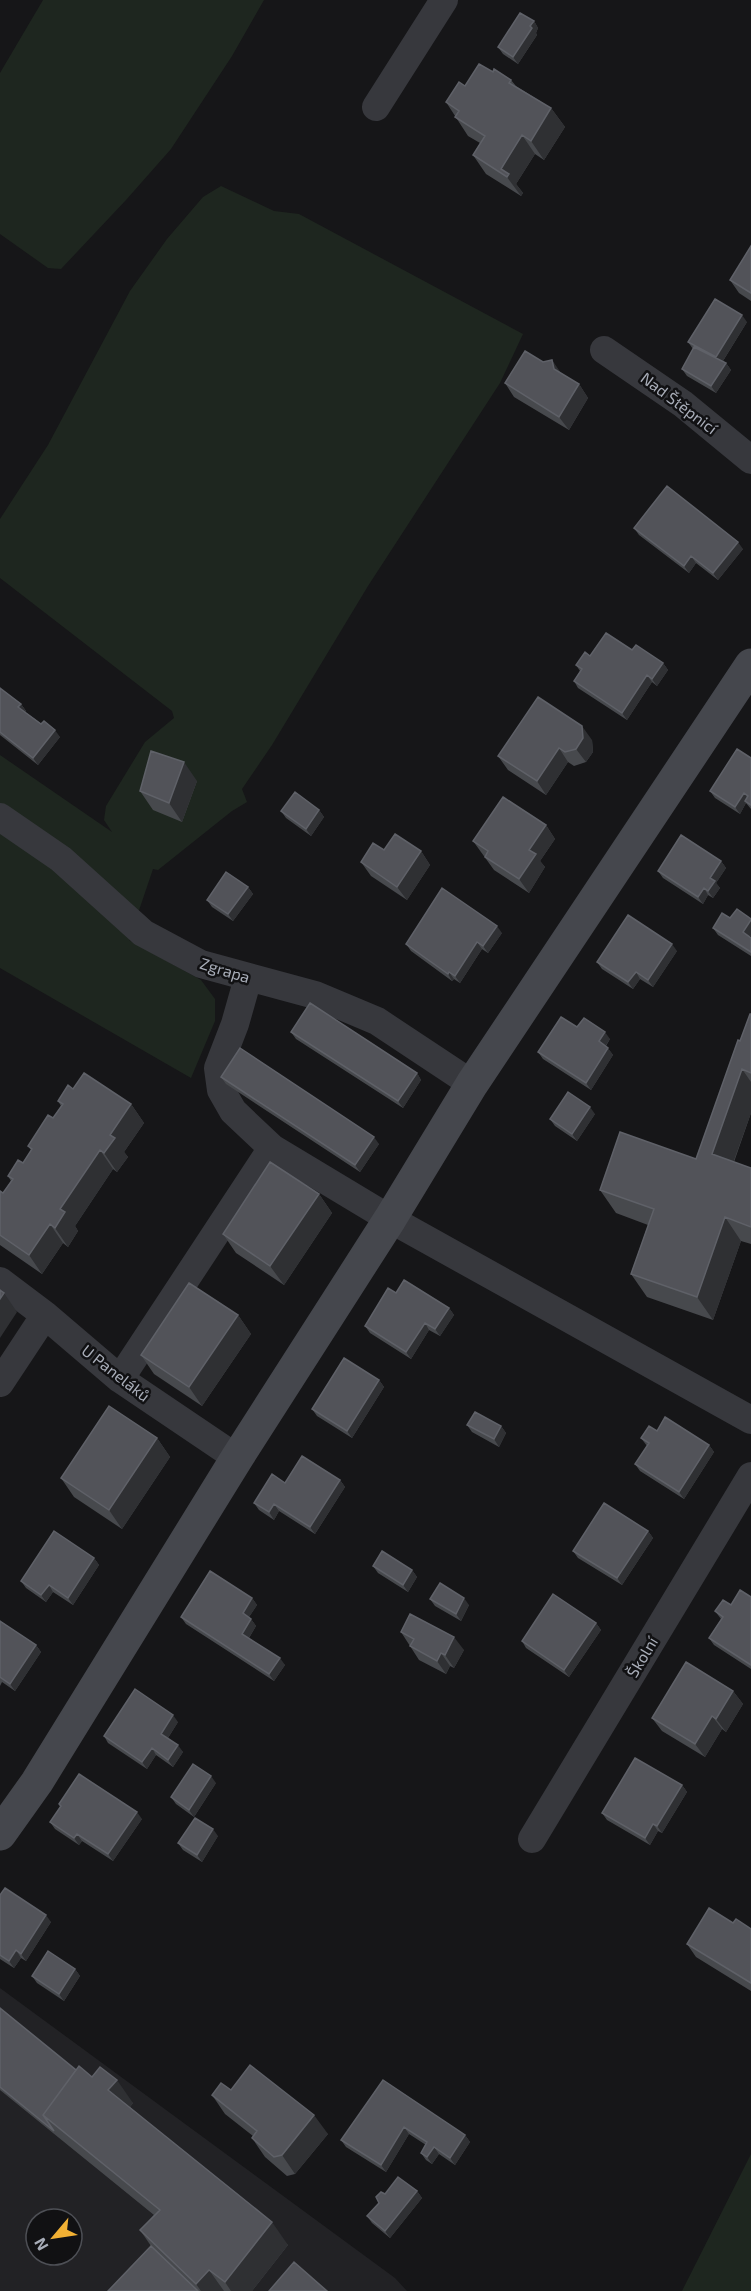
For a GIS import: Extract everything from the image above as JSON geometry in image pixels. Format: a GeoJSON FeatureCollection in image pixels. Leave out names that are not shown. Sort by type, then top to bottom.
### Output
{"type":"FeatureCollection","features":[{"type":"Feature","properties":{"kind":"street"},"geometry":{"type":"LineString","coordinates":[[376,107],[444,0]]}},
{"type":"Feature","properties":{"kind":"street","name":"Nad Štěpnicí"},"geometry":{"type":"LineString","coordinates":[[604,350],[683,404],[751,460]]}},
{"type":"Feature","properties":{"kind":"street"},"geometry":{"type":"LineString","coordinates":[[0,1834],[37,1782],[237,1458],[390,1219],[472,1084],[751,664]]}},
{"type":"Feature","properties":{"kind":"street","name":"Zgrapa"},"geometry":{"type":"LineString","coordinates":[[0,817],[61,859],[143,933],[201,964],[315,995],[377,1021],[472,1084]]}},
{"type":"Feature","properties":{"kind":"street"},"geometry":{"type":"LineString","coordinates":[[248,978],[235,1024],[218,1068],[221,1090],[233,1111],[272,1148],[390,1219],[751,1420]]}},
{"type":"Feature","properties":{"kind":"street"},"geometry":{"type":"LineString","coordinates":[[120,1379],[272,1148]]}},
{"type":"Feature","properties":{"kind":"street","name":"U Paneláků"},"geometry":{"type":"LineString","coordinates":[[0,1281],[45,1315],[120,1379],[237,1458]]}},
{"type":"Feature","properties":{"kind":"street"},"geometry":{"type":"LineString","coordinates":[[0,1383],[45,1315]]}},
{"type":"Feature","properties":{"kind":"street","name":"Školní"},"geometry":{"type":"LineString","coordinates":[[532,1839],[751,1476]]}},
{"type":"Feature","properties":{"kind":"shaded area"},"geometry":{"type":"Polygon","coordinates":[[[43,0],[264,0],[232,56],[171,149],[61,269],[48,268],[0,234],[0,73],[43,0]]]}},
{"type":"Feature","properties":{"kind":"shaded area"},"geometry":{"type":"Polygon","coordinates":[[[221,186],[274,211],[299,214],[523,334],[500,383],[368,586],[272,745],[242,789],[247,802],[232,811],[158,870],[153,869],[129,940],[201,980],[215,999],[215,1021],[191,1078],[0,968],[0,755],[112,832],[104,820],[106,806],[145,742],[174,718],[172,711],[0,578],[0,519],[48,445],[130,291],[167,239],[203,197],[221,186]]]}},
{"type":"Feature","properties":{"kind":"shaded area"},"geometry":{"type":"Polygon","coordinates":[[[0,1988],[395,2278],[407,2291],[0,2291],[0,1988]]]}},
{"type":"Feature","properties":{"kind":"shaded area"},"geometry":{"type":"Polygon","coordinates":[[[751,2154],[751,2291],[682,2291],[751,2154]]]}},
{"type":"Feature","properties":{"kind":"building"},"geometry":{"type":"Polygon","coordinates":[[[520,13],[534,21],[513,57],[498,47],[520,13]]]}},
{"type":"Feature","properties":{"kind":"building"},"geometry":{"type":"Polygon","coordinates":[[[479,64],[493,72],[494,69],[511,80],[509,83],[551,108],[531,141],[522,135],[501,169],[509,174],[507,177],[473,155],[485,136],[455,117],[459,111],[446,102],[459,82],[465,86],[479,64]]]}},
{"type":"Feature","properties":{"kind":"building"},"geometry":{"type":"Polygon","coordinates":[[[751,246],[751,293],[730,280],[751,246]]]}},
{"type":"Feature","properties":{"kind":"building"},"geometry":{"type":"Polygon","coordinates":[[[715,299],[742,315],[716,357],[688,342],[715,299]]]}},
{"type":"Feature","properties":{"kind":"building"},"geometry":{"type":"Polygon","coordinates":[[[694,347],[726,363],[711,386],[682,369],[694,347]]]}},
{"type":"Feature","properties":{"kind":"building"},"geometry":{"type":"Polygon","coordinates":[[[525,351],[543,362],[552,360],[554,369],[579,384],[559,417],[505,383],[525,351]]]}},
{"type":"Feature","properties":{"kind":"building"},"geometry":{"type":"Polygon","coordinates":[[[667,486],[738,542],[713,573],[691,556],[684,566],[634,528],[667,486]]]}},
{"type":"Feature","properties":{"kind":"building"},"geometry":{"type":"Polygon","coordinates":[[[606,633],[632,650],[636,645],[663,663],[652,679],[647,675],[622,713],[574,681],[582,669],[576,665],[585,652],[590,656],[606,633]]]}},
{"type":"Feature","properties":{"kind":"building"},"geometry":{"type":"Polygon","coordinates":[[[0,688],[21,704],[18,707],[41,724],[44,721],[55,730],[33,758],[0,732],[0,688]]]}},
{"type":"Feature","properties":{"kind":"building"},"geometry":{"type":"Polygon","coordinates":[[[538,697],[582,726],[583,738],[576,749],[565,752],[559,748],[537,781],[498,756],[538,697]]]}},
{"type":"Feature","properties":{"kind":"building"},"geometry":{"type":"Polygon","coordinates":[[[737,749],[751,758],[751,805],[745,801],[748,796],[744,793],[735,807],[710,791],[737,749]]]}},
{"type":"Feature","properties":{"kind":"building"},"geometry":{"type":"Polygon","coordinates":[[[151,751],[184,762],[169,803],[140,791],[151,751]]]}},
{"type":"Feature","properties":{"kind":"building"},"geometry":{"type":"Polygon","coordinates":[[[295,792],[319,810],[306,829],[281,811],[295,792]]]}},
{"type":"Feature","properties":{"kind":"building"},"geometry":{"type":"Polygon","coordinates":[[[503,797],[546,825],[529,850],[536,854],[519,879],[485,857],[488,851],[473,841],[503,797]]]}},
{"type":"Feature","properties":{"kind":"building"},"geometry":{"type":"Polygon","coordinates":[[[395,834],[421,851],[397,887],[361,862],[373,843],[384,850],[395,834]]]}},
{"type":"Feature","properties":{"kind":"building"},"geometry":{"type":"Polygon","coordinates":[[[681,835],[721,861],[710,878],[715,881],[708,891],[704,888],[698,897],[658,871],[681,835]]]}},
{"type":"Feature","properties":{"kind":"building"},"geometry":{"type":"Polygon","coordinates":[[[226,872],[248,887],[228,914],[207,900],[226,872]]]}},
{"type":"Feature","properties":{"kind":"building"},"geometry":{"type":"Polygon","coordinates":[[[442,888],[497,926],[483,946],[477,942],[455,976],[449,972],[448,974],[406,944],[442,888]]]}},
{"type":"Feature","properties":{"kind":"building"},"geometry":{"type":"Polygon","coordinates":[[[737,909],[751,919],[743,932],[751,938],[751,952],[713,928],[722,913],[730,918],[737,909]]]}},
{"type":"Feature","properties":{"kind":"building"},"geometry":{"type":"Polygon","coordinates":[[[628,915],[672,944],[648,980],[636,972],[628,982],[597,962],[628,915]]]}},
{"type":"Feature","properties":{"kind":"building"},"geometry":{"type":"Polygon","coordinates":[[[310,1003],[417,1073],[398,1101],[291,1032],[310,1003]]]}},
{"type":"Feature","properties":{"kind":"building"},"geometry":{"type":"Polygon","coordinates":[[[750,1014],[751,1073],[742,1069],[712,1154],[751,1168],[751,1227],[725,1217],[697,1297],[631,1274],[654,1209],[600,1190],[620,1132],[696,1159],[738,1040],[740,1041],[750,1014]]]}},
{"type":"Feature","properties":{"kind":"building"},"geometry":{"type":"Polygon","coordinates":[[[561,1017],[577,1027],[584,1018],[605,1032],[599,1041],[608,1048],[586,1083],[538,1052],[561,1017]]]}},
{"type":"Feature","properties":{"kind":"building"},"geometry":{"type":"Polygon","coordinates":[[[240,1048],[374,1137],[355,1165],[221,1077],[240,1048]]]}},
{"type":"Feature","properties":{"kind":"building"},"geometry":{"type":"Polygon","coordinates":[[[84,1073],[131,1104],[110,1135],[115,1138],[104,1153],[100,1150],[60,1209],[65,1212],[55,1228],[50,1224],[29,1255],[0,1235],[0,1191],[3,1193],[13,1179],[8,1176],[18,1160],[23,1163],[32,1149],[28,1146],[48,1115],[53,1118],[63,1104],[58,1101],[68,1085],[73,1089],[84,1073]]]}},
{"type":"Feature","properties":{"kind":"building"},"geometry":{"type":"Polygon","coordinates":[[[568,1092],[590,1107],[572,1134],[550,1119],[568,1092]]]}},
{"type":"Feature","properties":{"kind":"building"},"geometry":{"type":"Polygon","coordinates":[[[270,1162],[319,1194],[270,1266],[223,1234],[270,1162]]]}},
{"type":"Feature","properties":{"kind":"building"},"geometry":{"type":"Polygon","coordinates":[[[404,1280],[449,1308],[435,1329],[425,1323],[406,1352],[365,1326],[388,1288],[396,1293],[404,1280]]]}},
{"type":"Feature","properties":{"kind":"building"},"geometry":{"type":"Polygon","coordinates":[[[189,1283],[238,1315],[189,1387],[141,1355],[189,1283]]]}},
{"type":"Feature","properties":{"kind":"building"},"geometry":{"type":"Polygon","coordinates":[[[344,1358],[379,1380],[347,1431],[312,1409],[344,1358]]]}},
{"type":"Feature","properties":{"kind":"building"},"geometry":{"type":"Polygon","coordinates":[[[109,1406],[157,1438],[109,1510],[61,1478],[109,1406]]]}},
{"type":"Feature","properties":{"kind":"building"},"geometry":{"type":"Polygon","coordinates":[[[475,1412],[501,1426],[494,1439],[467,1425],[475,1412]]]}},
{"type":"Feature","properties":{"kind":"building"},"geometry":{"type":"Polygon","coordinates":[[[665,1417],[709,1445],[679,1492],[635,1464],[649,1443],[641,1438],[649,1426],[657,1431],[665,1417]]]}},
{"type":"Feature","properties":{"kind":"building"},"geometry":{"type":"Polygon","coordinates":[[[302,1456],[340,1480],[310,1527],[274,1504],[269,1512],[254,1503],[272,1474],[285,1483],[302,1456]]]}},
{"type":"Feature","properties":{"kind":"building"},"geometry":{"type":"Polygon","coordinates":[[[604,1503],[648,1531],[617,1578],[573,1551],[604,1503]]]}},
{"type":"Feature","properties":{"kind":"building"},"geometry":{"type":"Polygon","coordinates":[[[54,1531],[94,1558],[68,1598],[49,1585],[41,1595],[21,1581],[54,1531]]]}},
{"type":"Feature","properties":{"kind":"building"},"geometry":{"type":"Polygon","coordinates":[[[382,1551],[412,1570],[403,1585],[373,1566],[382,1551]]]}},
{"type":"Feature","properties":{"kind":"building"},"geometry":{"type":"Polygon","coordinates":[[[210,1571],[252,1598],[243,1613],[251,1619],[242,1634],[280,1658],[269,1674],[181,1617],[210,1571]]]}},
{"type":"Feature","properties":{"kind":"building"},"geometry":{"type":"Polygon","coordinates":[[[440,1583],[464,1598],[456,1614],[430,1599],[440,1583]]]}},
{"type":"Feature","properties":{"kind":"building"},"geometry":{"type":"Polygon","coordinates":[[[740,1590],[751,1597],[751,1665],[709,1638],[723,1617],[715,1611],[723,1600],[731,1605],[740,1590]]]}},
{"type":"Feature","properties":{"kind":"building"},"geometry":{"type":"Polygon","coordinates":[[[553,1594],[596,1623],[564,1670],[522,1641],[553,1594]]]}},
{"type":"Feature","properties":{"kind":"building"},"geometry":{"type":"Polygon","coordinates":[[[410,1614],[454,1637],[445,1655],[441,1653],[437,1661],[410,1646],[414,1639],[401,1632],[410,1614]]]}},
{"type":"Feature","properties":{"kind":"building"},"geometry":{"type":"Polygon","coordinates":[[[0,1621],[36,1645],[10,1684],[0,1677],[0,1621]]]}},
{"type":"Feature","properties":{"kind":"building"},"geometry":{"type":"Polygon","coordinates":[[[686,1662],[733,1691],[716,1719],[712,1716],[695,1744],[652,1718],[686,1662]]]}},
{"type":"Feature","properties":{"kind":"building"},"geometry":{"type":"Polygon","coordinates":[[[135,1689],[173,1715],[161,1734],[178,1745],[168,1760],[152,1748],[142,1762],[104,1736],[135,1689]]]}},
{"type":"Feature","properties":{"kind":"building"},"geometry":{"type":"Polygon","coordinates":[[[635,1758],[682,1785],[657,1826],[653,1824],[645,1838],[602,1813],[635,1758]]]}},
{"type":"Feature","properties":{"kind":"building"},"geometry":{"type":"Polygon","coordinates":[[[193,1764],[211,1776],[189,1810],[171,1797],[193,1764]]]}},
{"type":"Feature","properties":{"kind":"building"},"geometry":{"type":"Polygon","coordinates":[[[79,1774],[137,1812],[108,1854],[77,1834],[74,1838],[50,1822],[79,1774]]]}},
{"type":"Feature","properties":{"kind":"building"},"geometry":{"type":"Polygon","coordinates":[[[195,1818],[213,1829],[197,1855],[178,1843],[195,1818]]]}},
{"type":"Feature","properties":{"kind":"building"},"geometry":{"type":"Polygon","coordinates":[[[5,1888],[46,1915],[21,1954],[16,1950],[9,1961],[0,1955],[0,1895],[5,1888]]]}},
{"type":"Feature","properties":{"kind":"building"},"geometry":{"type":"Polygon","coordinates":[[[709,1908],[733,1923],[736,1919],[751,1929],[751,1983],[687,1944],[709,1908]]]}},
{"type":"Feature","properties":{"kind":"building"},"geometry":{"type":"Polygon","coordinates":[[[48,1951],[75,1969],[59,1994],[32,1976],[48,1951]]]}},
{"type":"Feature","properties":{"kind":"building"},"geometry":{"type":"Polygon","coordinates":[[[0,2008],[76,2070],[43,2115],[54,2131],[0,2087],[0,2008]]]}},
{"type":"Feature","properties":{"kind":"building"},"geometry":{"type":"Polygon","coordinates":[[[250,2065],[314,2115],[282,2155],[274,2157],[252,2138],[257,2131],[212,2095],[221,2083],[231,2090],[250,2065]]]}},
{"type":"Feature","properties":{"kind":"building"},"geometry":{"type":"Polygon","coordinates":[[[79,2066],[92,2077],[100,2067],[117,2080],[108,2090],[272,2222],[225,2282],[209,2270],[196,2284],[140,2230],[160,2210],[43,2115],[79,2066]]]}},
{"type":"Feature","properties":{"kind":"building"},"geometry":{"type":"Polygon","coordinates":[[[383,2080],[465,2135],[450,2158],[434,2147],[427,2157],[421,2153],[427,2142],[404,2127],[381,2165],[341,2140],[383,2080]]]}},
{"type":"Feature","properties":{"kind":"building"},"geometry":{"type":"Polygon","coordinates":[[[398,2177],[417,2191],[385,2231],[367,2216],[379,2203],[376,2197],[381,2192],[385,2194],[398,2177]]]}},
{"type":"Feature","properties":{"kind":"building"},"geometry":{"type":"Polygon","coordinates":[[[151,2246],[198,2291],[108,2291],[151,2246]]]}},
{"type":"Feature","properties":{"kind":"building"},"geometry":{"type":"Polygon","coordinates":[[[294,2262],[327,2291],[269,2291],[294,2262]]]}}]}
